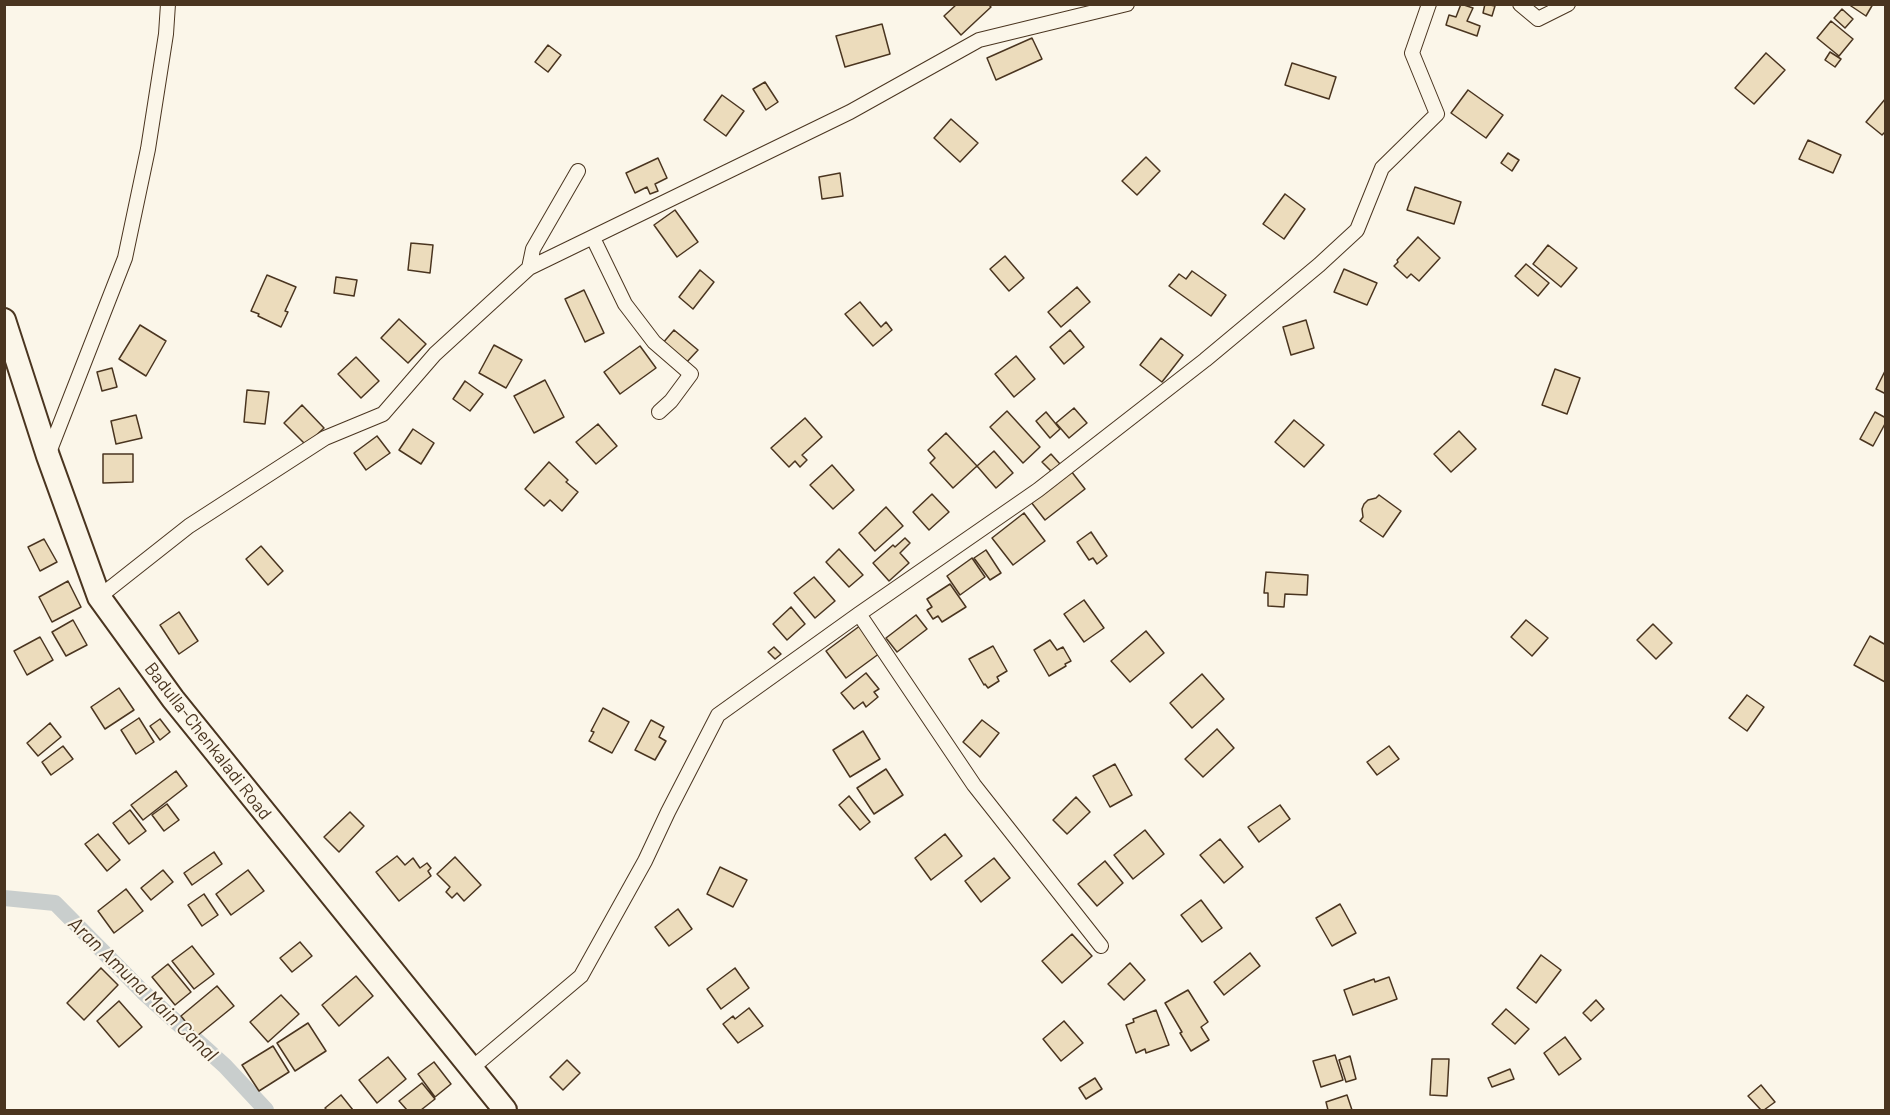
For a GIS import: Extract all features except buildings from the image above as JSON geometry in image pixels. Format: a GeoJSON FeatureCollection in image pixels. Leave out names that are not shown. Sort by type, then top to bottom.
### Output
{"type":"FeatureCollection","features":[{"type":"Feature","properties":{"kind":"highway","name":"Badulla-Chenkaladi Road"},"geometry":{"type":"LineString","coordinates":[[4,320],[48,456],[99,597],[173,699],[505,1110]]}},
{"type":"Feature","properties":{"kind":"street"},"geometry":{"type":"LineString","coordinates":[[48,456],[125,258],[148,149],[166,34],[168,4]]}},
{"type":"Feature","properties":{"kind":"street"},"geometry":{"type":"LineString","coordinates":[[99,597],[189,526],[325,438],[383,414],[435,354],[530,268],[850,112],[979,40],[1127,4]]}},
{"type":"Feature","properties":{"kind":"street"},"geometry":{"type":"LineString","coordinates":[[472,1068],[581,976],[645,861],[718,715],[1038,490],[1205,360],[1319,265],[1357,230],[1382,168],[1437,114],[1412,53],[1429,4]]}},
{"type":"Feature","properties":{"kind":"street"},"geometry":{"type":"LineString","coordinates":[[1520,4],[1538,19],[1568,4]]}},
{"type":"Feature","properties":{"kind":"street"},"geometry":{"type":"LineString","coordinates":[[530,268],[533,249],[578,171]]}},
{"type":"Feature","properties":{"kind":"street"},"geometry":{"type":"LineString","coordinates":[[593,238],[625,304],[654,342],[691,375],[659,412]]}},
{"type":"Feature","properties":{"kind":"street"},"geometry":{"type":"LineString","coordinates":[[859,614],[974,785],[1101,946]]}},
{"type":"Feature","properties":{"kind":"waterway","name":"Aran Amuna Main Canal"},"geometry":{"type":"LineString","coordinates":[[4,898],[55,903],[143,992],[225,1066],[266,1110]]}}]}
